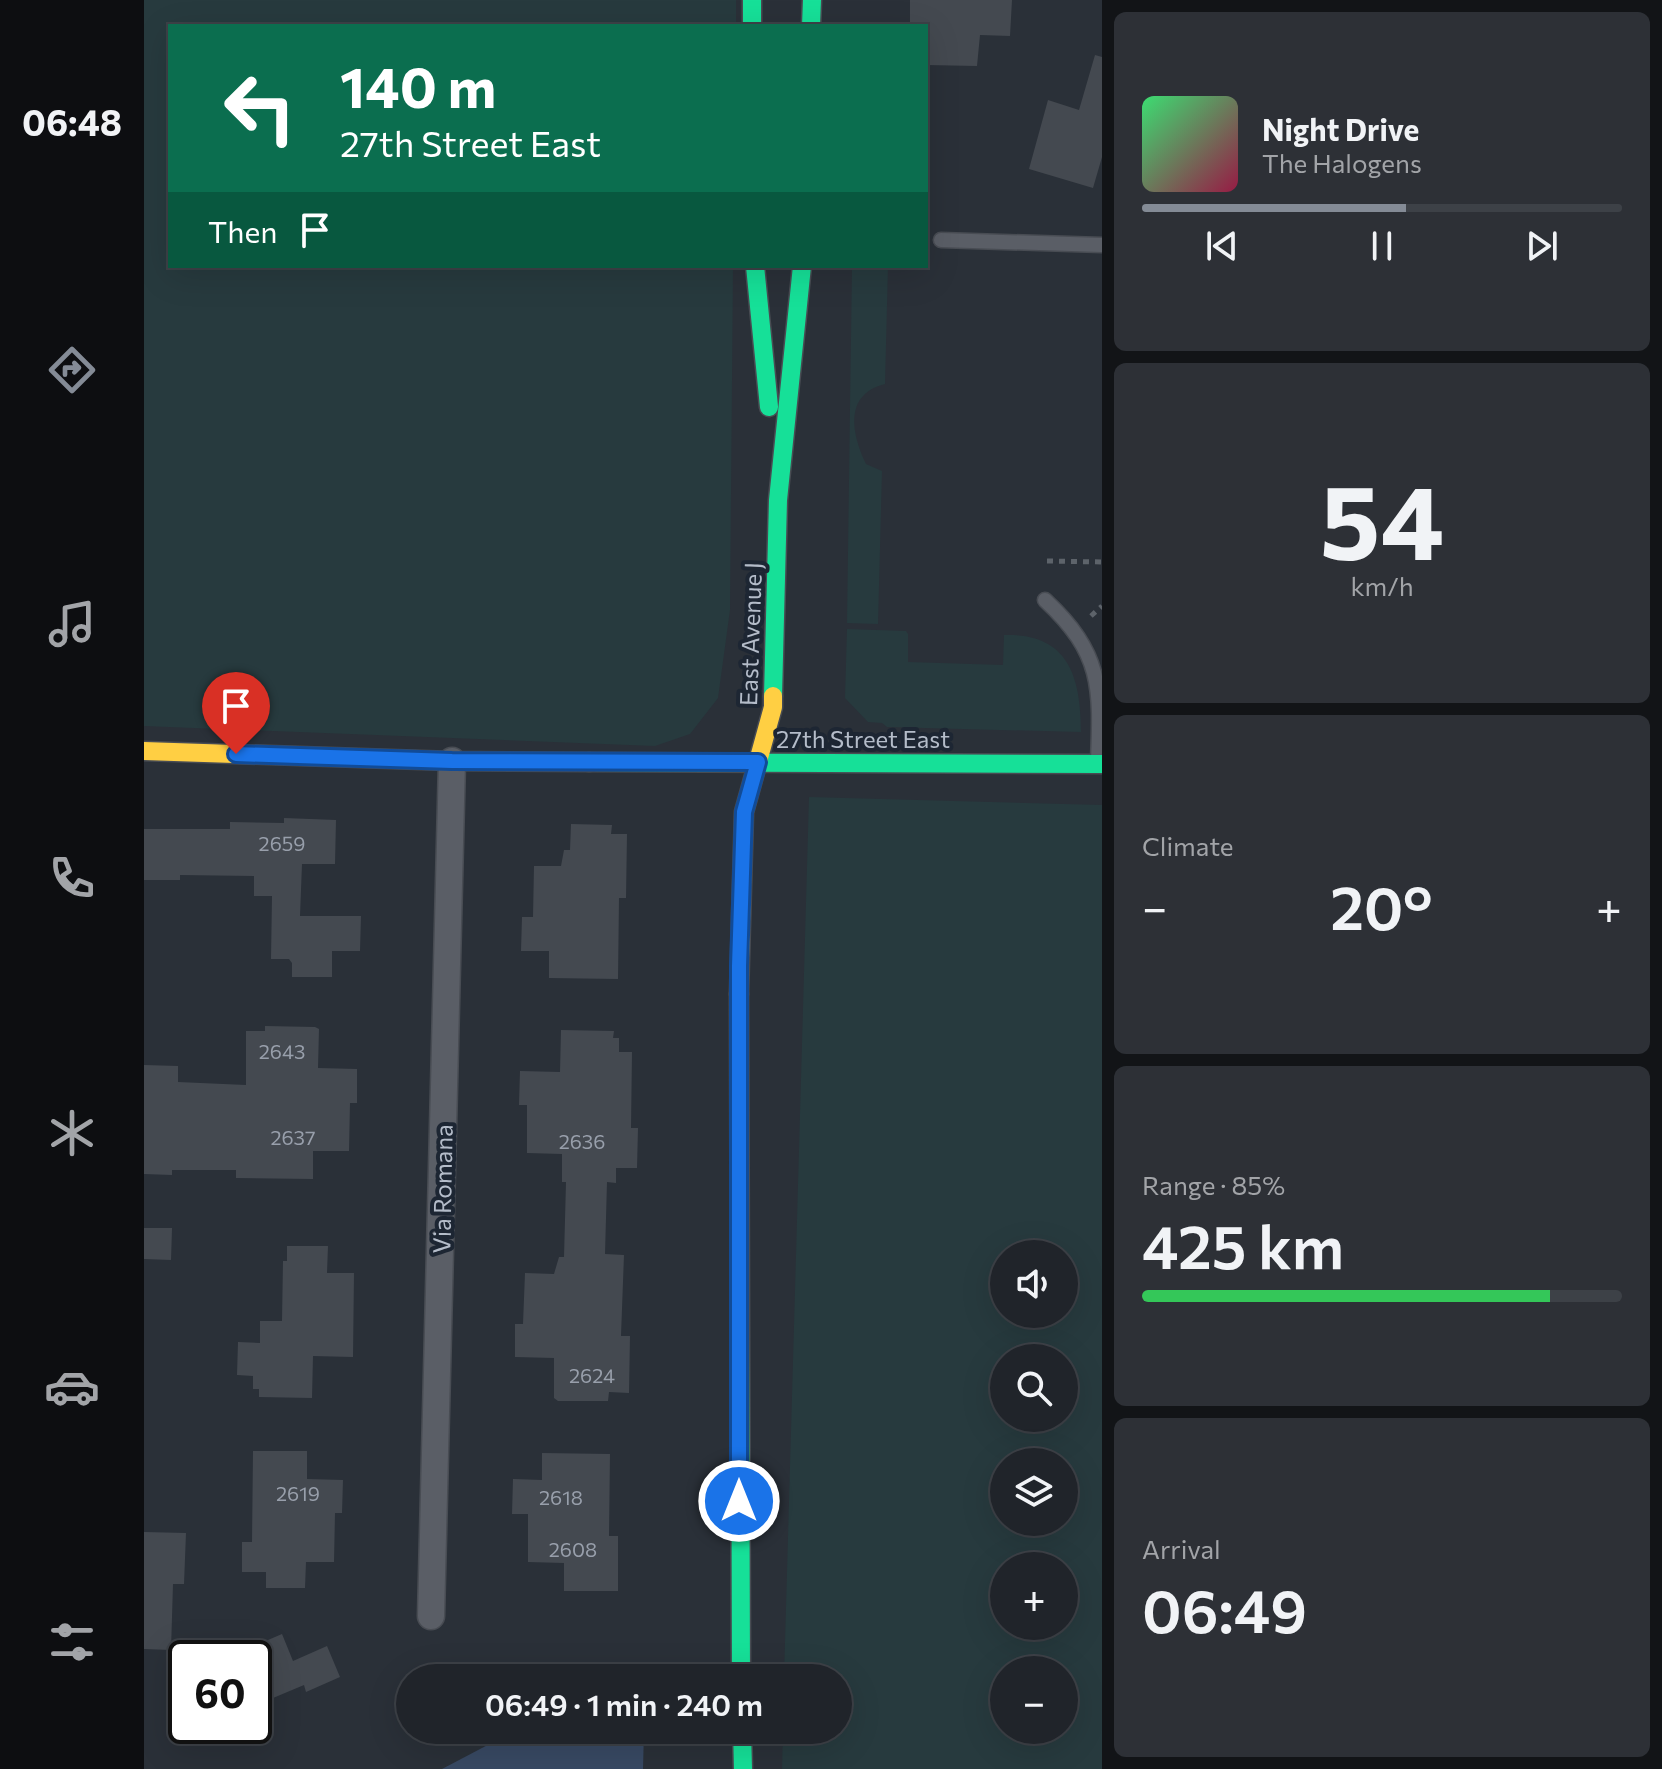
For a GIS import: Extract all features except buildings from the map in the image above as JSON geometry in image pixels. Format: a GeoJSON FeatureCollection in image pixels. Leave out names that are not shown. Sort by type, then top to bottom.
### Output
{"type":"FeatureCollection","features":[{"type":"Feature","properties":{"kind":"main road"},"geometry":{"type":"LineString","coordinates":[[752,0],[752,24]]}},
{"type":"Feature","properties":{"kind":"main road"},"geometry":{"type":"LineString","coordinates":[[811,24],[812,0]]}},
{"type":"Feature","properties":{"kind":"main road","name":"East Avenue J"},"geometry":{"type":"LineString","coordinates":[[755,268],[778,500]]}},
{"type":"Feature","properties":{"kind":"main road","name":"East Avenue J"},"geometry":{"type":"LineString","coordinates":[[741,1664],[739,966],[744,812],[773,707],[778,500],[802,268]]}},
{"type":"Feature","properties":{"kind":"main road","name":"27th Street East"},"geometry":{"type":"LineString","coordinates":[[144,751],[452,761],[1100,764]]}},
{"type":"Feature","properties":{"kind":"main road"},"geometry":{"type":"LineString","coordinates":[[742,1744],[743,1769]]}},
{"type":"Feature","properties":{"kind":"street","name":"Via Romana"},"geometry":{"type":"LineString","coordinates":[[431,1616],[452,761]]}},
{"type":"Feature","properties":{"kind":"lane"},"geometry":{"type":"LineString","coordinates":[[941,240],[1102,245]]}},
{"type":"Feature","properties":{"kind":"lane"},"geometry":{"type":"LineString","coordinates":[[1045,600],[1083,639],[1094,661],[1100,692],[1100,764]]}},
{"type":"Feature","properties":{"kind":"path"},"geometry":{"type":"LineString","coordinates":[[1047,561],[1102,562]]}},
{"type":"Feature","properties":{"kind":"green space"},"geometry":{"type":"Polygon","coordinates":[[[144,0],[736,0],[736,24],[168,24],[168,268],[733,268],[730,610],[718,698],[690,734],[655,746],[144,726],[144,0]]]}},
{"type":"Feature","properties":{"kind":"green space"},"geometry":{"type":"Polygon","coordinates":[[[852,268],[888,268],[885,384],[863,396],[854,416],[857,440],[866,464],[882,471],[878,624],[847,623],[852,268]]]}},
{"type":"Feature","properties":{"kind":"green space"},"geometry":{"type":"Polygon","coordinates":[[[847,629],[906,631],[908,662],[1003,665],[1004,635],[1043,641],[1056,650],[1074,676],[1081,732],[887,727],[882,723],[868,722],[845,698],[847,629]]]}},
{"type":"Feature","properties":{"kind":"green space"},"geometry":{"type":"Polygon","coordinates":[[[809,797],[1102,805],[1102,1769],[782,1769],[783,1744],[852,1744],[852,1664],[784,1664],[809,797]]]}},
{"type":"Feature","properties":{"kind":"water"},"geometry":{"type":"Polygon","coordinates":[[[489,1744],[644,1744],[643,1769],[442,1769],[489,1744]]]}},
{"type":"Feature","properties":{"kind":"traffic: fast"},"geometry":{"type":"LineString","coordinates":[[752,0],[752,24]]}},
{"type":"Feature","properties":{"kind":"traffic: fast"},"geometry":{"type":"LineString","coordinates":[[811,24],[812,0]]}},
{"type":"Feature","properties":{"kind":"traffic: fast"},"geometry":{"type":"LineString","coordinates":[[755,268],[769,407]]}},
{"type":"Feature","properties":{"kind":"traffic: fast"},"geometry":{"type":"LineString","coordinates":[[773,696],[778,500],[802,268]]}},
{"type":"Feature","properties":{"kind":"traffic: fast"},"geometry":{"type":"LineString","coordinates":[[589,762],[1102,764]]}},
{"type":"Feature","properties":{"kind":"traffic: fast"},"geometry":{"type":"LineString","coordinates":[[739,994],[741,1664]]}},
{"type":"Feature","properties":{"kind":"traffic: fast"},"geometry":{"type":"LineString","coordinates":[[742,1744],[743,1769]]}},
{"type":"Feature","properties":{"kind":"traffic: slow"},"geometry":{"type":"LineString","coordinates":[[739,994],[744,812],[773,707],[773,696]]}},
{"type":"Feature","properties":{"kind":"traffic: slow"},"geometry":{"type":"LineString","coordinates":[[144,751],[589,762]]}},
{"type":"Feature","properties":{"kind":"route"},"geometry":{"type":"LineString","coordinates":[[236,754],[452,761],[758,762],[744,812],[739,966],[739,1501]]}}]}
